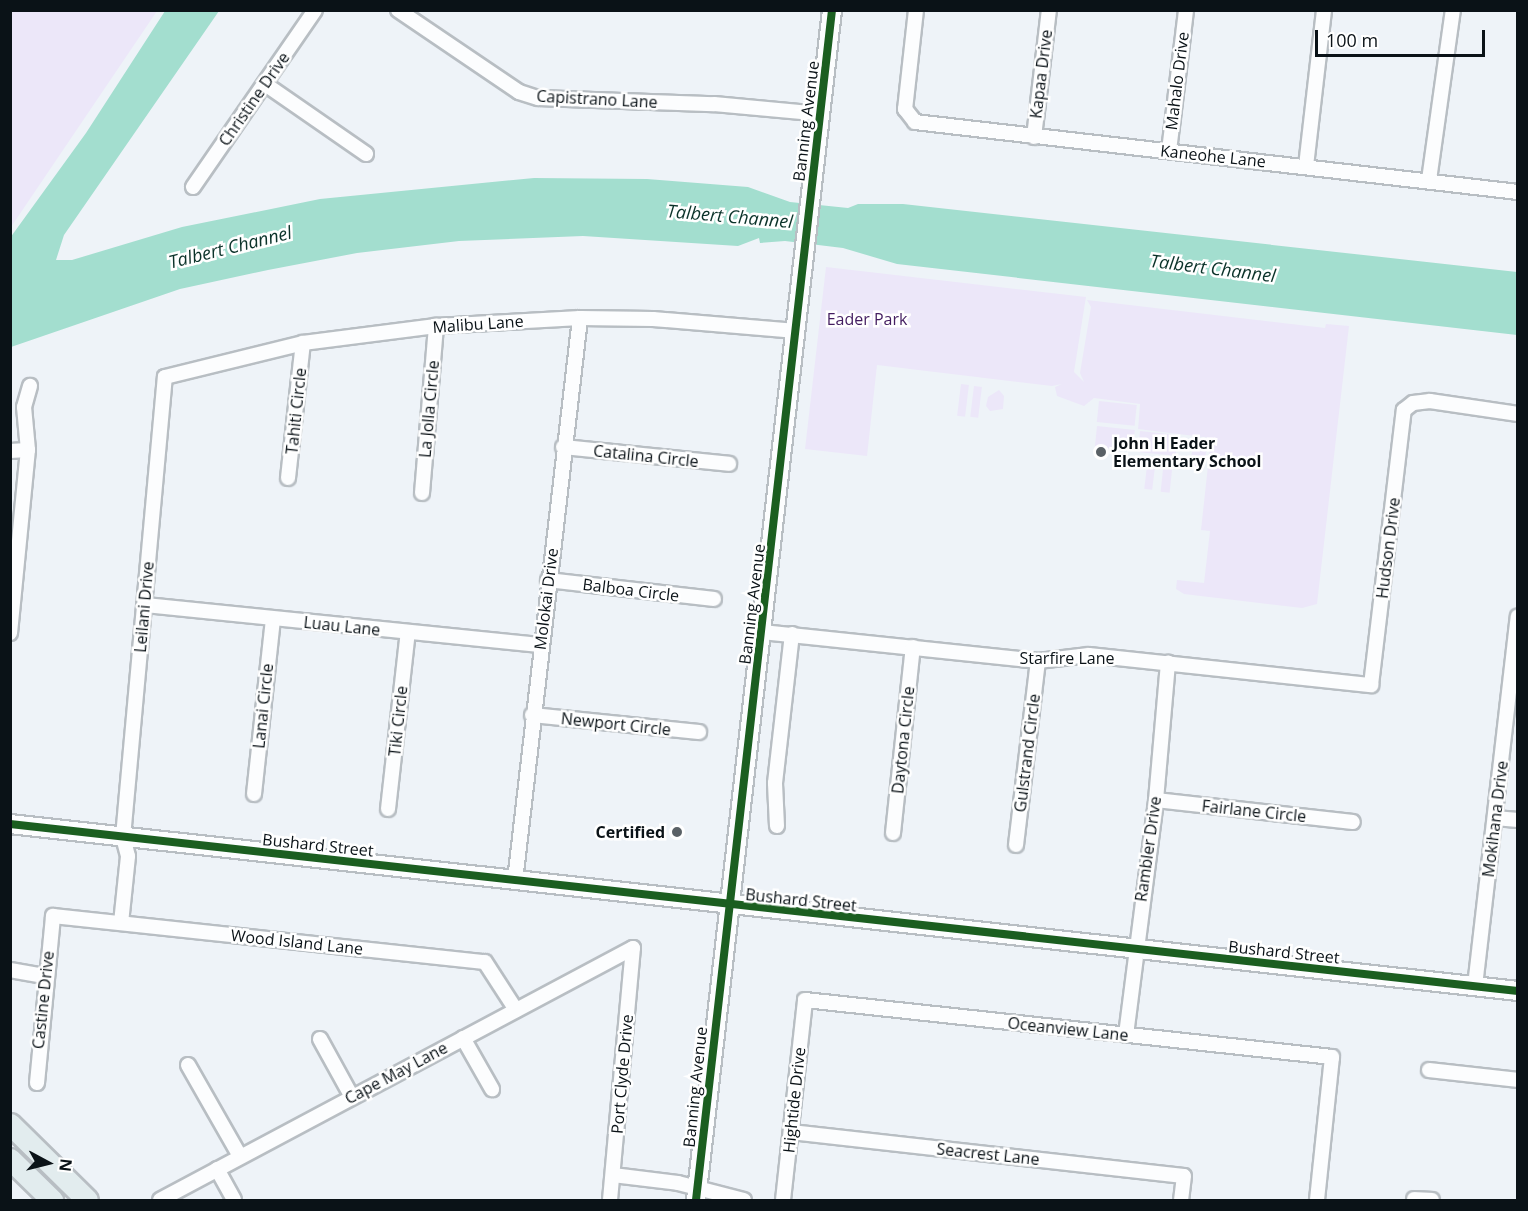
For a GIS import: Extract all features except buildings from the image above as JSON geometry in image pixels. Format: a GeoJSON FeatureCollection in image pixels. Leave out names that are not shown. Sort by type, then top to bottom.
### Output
{"type":"FeatureCollection","features":[{"type":"Feature","properties":{"kind":"main road"},"geometry":{"type":"LineString","coordinates":[[10,1124],[87,1200]]}},
{"type":"Feature","properties":{"kind":"main road"},"geometry":{"type":"LineString","coordinates":[[10,1159],[52,1200]]}},
{"type":"Feature","properties":{"kind":"street","name":"Christine Drive"},"geometry":{"type":"LineString","coordinates":[[193,187],[315,10]]}},
{"type":"Feature","properties":{"kind":"street","name":"Capistrano Lane"},"geometry":{"type":"LineString","coordinates":[[398,10],[519,92],[538,98],[714,104],[821,114]]}},
{"type":"Feature","properties":{"kind":"street","name":"Banning Avenue"},"geometry":{"type":"LineString","coordinates":[[697,1195],[832,10]]}},
{"type":"Feature","properties":{"kind":"street","name":"Kaneohe Lane"},"geometry":{"type":"LineString","coordinates":[[916,10],[905,109],[909,118],[915,122],[1518,192]]}},
{"type":"Feature","properties":{"kind":"street","name":"Kapaa Drive"},"geometry":{"type":"LineString","coordinates":[[1034,137],[1049,10]]}},
{"type":"Feature","properties":{"kind":"street","name":"Mahalo Drive"},"geometry":{"type":"LineString","coordinates":[[1169,151],[1186,10]]}},
{"type":"Feature","properties":{"kind":"street"},"geometry":{"type":"LineString","coordinates":[[1306,166],[1324,10]]}},
{"type":"Feature","properties":{"kind":"street"},"geometry":{"type":"LineString","coordinates":[[1429,180],[1453,10]]}},
{"type":"Feature","properties":{"kind":"street"},"geometry":{"type":"LineString","coordinates":[[265,84],[366,154]]}},
{"type":"Feature","properties":{"kind":"street","name":"Malibu Lane"},"geometry":{"type":"LineString","coordinates":[[165,377],[303,343],[436,326],[580,318],[653,319],[796,331]]}},
{"type":"Feature","properties":{"kind":"street","name":"Molokai Drive"},"geometry":{"type":"LineString","coordinates":[[515,881],[540,645],[580,318]]}},
{"type":"Feature","properties":{"kind":"street","name":"La Jolla Circle"},"geometry":{"type":"LineString","coordinates":[[422,493],[436,326]]}},
{"type":"Feature","properties":{"kind":"street","name":"Tahiti Circle"},"geometry":{"type":"LineString","coordinates":[[288,478],[303,343]]}},
{"type":"Feature","properties":{"kind":"street","name":"Leilani Drive"},"geometry":{"type":"LineString","coordinates":[[120,923],[128,856],[123,837],[165,377]]}},
{"type":"Feature","properties":{"kind":"street"},"geometry":{"type":"LineString","coordinates":[[10,633],[28,450],[24,407],[30,386]]}},
{"type":"Feature","properties":{"kind":"street","name":"Hudson Drive"},"geometry":{"type":"LineString","coordinates":[[1371,685],[1404,410],[1413,404],[1430,401],[1518,414]]}},
{"type":"Feature","properties":{"kind":"street","name":"Catalina Circle"},"geometry":{"type":"LineString","coordinates":[[563,447],[729,464]]}},
{"type":"Feature","properties":{"kind":"street"},"geometry":{"type":"LineString","coordinates":[[10,451],[28,450]]}},
{"type":"Feature","properties":{"kind":"street","name":"Balboa Circle"},"geometry":{"type":"LineString","coordinates":[[548,580],[714,599]]}},
{"type":"Feature","properties":{"kind":"street","name":"Luau Lane"},"geometry":{"type":"LineString","coordinates":[[145,605],[540,645]]}},
{"type":"Feature","properties":{"kind":"street","name":"Mokihana Drive"},"geometry":{"type":"LineString","coordinates":[[1475,986],[1518,616]]}},
{"type":"Feature","properties":{"kind":"street","name":"Lanai Circle"},"geometry":{"type":"LineString","coordinates":[[254,794],[273,619]]}},
{"type":"Feature","properties":{"kind":"street","name":"Tiki Circle"},"geometry":{"type":"LineString","coordinates":[[388,809],[408,632]]}},
{"type":"Feature","properties":{"kind":"street","name":"Starfire Lane"},"geometry":{"type":"LineString","coordinates":[[762,632],[1038,661],[1089,655],[1371,685]]}},
{"type":"Feature","properties":{"kind":"street"},"geometry":{"type":"LineString","coordinates":[[777,826],[775,783],[792,634]]}},
{"type":"Feature","properties":{"kind":"street","name":"Daytona Circle"},"geometry":{"type":"LineString","coordinates":[[893,833],[913,647]]}},
{"type":"Feature","properties":{"kind":"street","name":"Gulstrand Circle"},"geometry":{"type":"LineString","coordinates":[[1016,845],[1038,661]]}},
{"type":"Feature","properties":{"kind":"street","name":"Rambler Drive"},"geometry":{"type":"LineString","coordinates":[[1126,1035],[1134,949],[1156,800],[1168,663]]}},
{"type":"Feature","properties":{"kind":"street","name":"Newport Circle"},"geometry":{"type":"LineString","coordinates":[[532,716],[699,732]]}},
{"type":"Feature","properties":{"kind":"street","name":"Fairlane Circle"},"geometry":{"type":"LineString","coordinates":[[1156,800],[1353,822]]}},
{"type":"Feature","properties":{"kind":"street"},"geometry":{"type":"LineString","coordinates":[[1495,818],[1518,820]]}},
{"type":"Feature","properties":{"kind":"street","name":"Bushard Street"},"geometry":{"type":"LineString","coordinates":[[10,824],[1518,991]]}},
{"type":"Feature","properties":{"kind":"street","name":"Wood Island Lane"},"geometry":{"type":"LineString","coordinates":[[53,916],[485,963],[516,1010]]}},
{"type":"Feature","properties":{"kind":"street","name":"Castine Drive"},"geometry":{"type":"LineString","coordinates":[[37,1083],[45,976],[53,916]]}},
{"type":"Feature","properties":{"kind":"street","name":"Cape May Lane"},"geometry":{"type":"LineString","coordinates":[[160,1200],[633,948]]}},
{"type":"Feature","properties":{"kind":"street","name":"Port Clyde Drive"},"geometry":{"type":"LineString","coordinates":[[610,1200],[633,948]]}},
{"type":"Feature","properties":{"kind":"street"},"geometry":{"type":"LineString","coordinates":[[10,970],[45,976]]}},
{"type":"Feature","properties":{"kind":"street","name":"Oceanview Lane"},"geometry":{"type":"LineString","coordinates":[[805,1000],[1332,1057],[1317,1200]]}},
{"type":"Feature","properties":{"kind":"street","name":"Hightide Drive"},"geometry":{"type":"LineString","coordinates":[[783,1200],[805,1000]]}},
{"type":"Feature","properties":{"kind":"street"},"geometry":{"type":"LineString","coordinates":[[463,1038],[492,1089]]}},
{"type":"Feature","properties":{"kind":"street"},"geometry":{"type":"LineString","coordinates":[[320,1039],[352,1097]]}},
{"type":"Feature","properties":{"kind":"street"},"geometry":{"type":"LineString","coordinates":[[188,1065],[240,1156]]}},
{"type":"Feature","properties":{"kind":"street"},"geometry":{"type":"LineString","coordinates":[[1429,1070],[1518,1080]]}},
{"type":"Feature","properties":{"kind":"street","name":"Seacrest Lane"},"geometry":{"type":"LineString","coordinates":[[791,1132],[1184,1176],[1181,1200]]}},
{"type":"Feature","properties":{"kind":"street"},"geometry":{"type":"LineString","coordinates":[[217,1169],[234,1200]]}},
{"type":"Feature","properties":{"kind":"street"},"geometry":{"type":"LineString","coordinates":[[613,1175],[678,1183],[697,1195],[744,1200]]}},
{"type":"Feature","properties":{"kind":"street"},"geometry":{"type":"LineString","coordinates":[[1414,1198],[1432,1200]]}},
{"type":"Feature","properties":{"kind":"green space"},"geometry":{"type":"Polygon","coordinates":[[[10,11],[157,11],[11,227],[10,11]]]}},
{"type":"Feature","properties":{"kind":"green space","name":"Eader Park"},"geometry":{"type":"Polygon","coordinates":[[[826,267],[1086,297],[1074,372],[1084,382],[1080,373],[1091,307],[1087,300],[1325,328],[1326,324],[1349,326],[1317,604],[1302,608],[1184,594],[1176,589],[1177,580],[1204,583],[1210,531],[1201,530],[1211,438],[1138,429],[1140,404],[1094,398],[1084,406],[1057,396],[1055,387],[1062,384],[1052,386],[877,365],[867,456],[805,449],[826,267]]]}},
{"type":"Feature","properties":{"kind":"green space"},"geometry":{"type":"Polygon","coordinates":[[[961,384],[969,385],[965,417],[957,416],[961,384]]]}},
{"type":"Feature","properties":{"kind":"green space"},"geometry":{"type":"Polygon","coordinates":[[[974,386],[982,387],[978,418],[970,417],[974,386]]]}},
{"type":"Feature","properties":{"kind":"green space"},"geometry":{"type":"Polygon","coordinates":[[[999,390],[1004,396],[1003,409],[990,411],[986,406],[988,397],[999,390]]]}},
{"type":"Feature","properties":{"kind":"green space"},"geometry":{"type":"Polygon","coordinates":[[[1099,401],[1137,405],[1135,426],[1097,422],[1099,401]]]}},
{"type":"Feature","properties":{"kind":"green space"},"geometry":{"type":"Polygon","coordinates":[[[1097,426],[1135,430],[1133,451],[1095,447],[1097,426]]]}},
{"type":"Feature","properties":{"kind":"green space"},"geometry":{"type":"Polygon","coordinates":[[[1140,431],[1178,435],[1176,456],[1138,452],[1140,431]]]}},
{"type":"Feature","properties":{"kind":"green space"},"geometry":{"type":"Polygon","coordinates":[[[1194,437],[1208,439],[1204,470],[1190,468],[1194,437]]]}},
{"type":"Feature","properties":{"kind":"green space"},"geometry":{"type":"Polygon","coordinates":[[[1148,458],[1156,459],[1152,490],[1144,489],[1148,458]]]}},
{"type":"Feature","properties":{"kind":"green space"},"geometry":{"type":"Polygon","coordinates":[[[1164,460],[1173,461],[1170,493],[1161,492],[1164,460]]]}},
{"type":"Feature","properties":{"kind":"water","name":"Talbert Channel"},"geometry":{"type":"Polygon","coordinates":[[[165,11],[219,11],[64,235],[56,260],[72,260],[182,227],[320,199],[534,178],[647,179],[748,187],[790,202],[848,208],[858,204],[903,204],[1517,272],[1517,335],[897,264],[843,248],[785,241],[760,243],[759,238],[738,246],[583,236],[459,241],[357,253],[268,270],[180,289],[11,347],[10,238],[86,133],[165,11]]]}},
{"type":"Feature","properties":{"kind":"cycle path"},"geometry":{"type":"LineString","coordinates":[[696,1200],[832,10]]}},
{"type":"Feature","properties":{"kind":"cycle path"},"geometry":{"type":"LineString","coordinates":[[10,824],[1518,991]]}},
{"type":"Feature","properties":{"kind":"place","name":"John H Eader Elementary School"},"geometry":{"type":"Point","coordinates":[1101,452]}},
{"type":"Feature","properties":{"kind":"place","name":"Certified"},"geometry":{"type":"Point","coordinates":[677,832]}}]}
